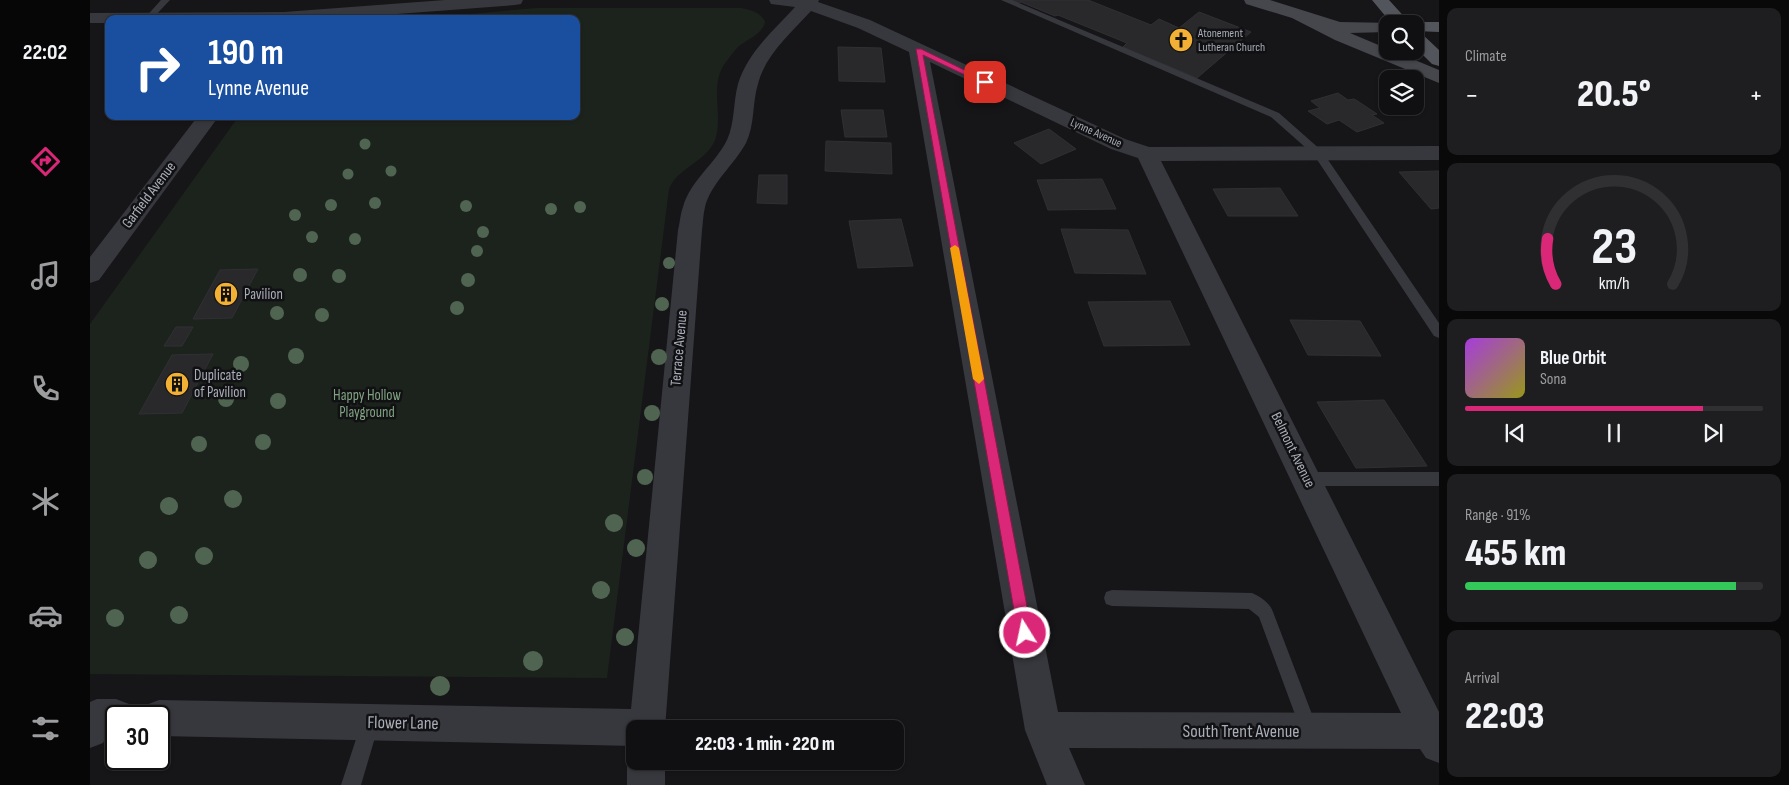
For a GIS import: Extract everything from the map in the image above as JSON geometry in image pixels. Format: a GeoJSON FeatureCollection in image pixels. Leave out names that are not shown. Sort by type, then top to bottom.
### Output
{"type":"FeatureCollection","features":[{"type":"Feature","properties":{"kind":"main road"},"geometry":{"type":"LineString","coordinates":[[1252,0],[1300,8],[1338,27],[1360,29],[1379,27]]}},
{"type":"Feature","properties":{"kind":"main road"},"geometry":{"type":"LineString","coordinates":[[1380,0],[1394,15]]}},
{"type":"Feature","properties":{"kind":"main road"},"geometry":{"type":"LineString","coordinates":[[1300,8],[1341,36],[1439,77]]}},
{"type":"Feature","properties":{"kind":"main road"},"geometry":{"type":"LineString","coordinates":[[1424,26],[1439,27]]}},
{"type":"Feature","properties":{"kind":"main road"},"geometry":{"type":"LineString","coordinates":[[1424,46],[1439,60]]}},
{"type":"Feature","properties":{"kind":"street"},"geometry":{"type":"LineString","coordinates":[[286,15],[297,0]]}},
{"type":"Feature","properties":{"kind":"street"},"geometry":{"type":"LineString","coordinates":[[312,15],[426,3],[515,0]]}},
{"type":"Feature","properties":{"kind":"street","name":"Lynne Avenue"},"geometry":{"type":"LineString","coordinates":[[777,0],[811,2],[864,24],[1118,144],[1147,154],[1439,152]]}},
{"type":"Feature","properties":{"kind":"street","name":"Terrace Avenue"},"geometry":{"type":"LineString","coordinates":[[649,720],[690,230],[694,206],[705,185],[738,138],[741,131],[748,84],[754,70],[765,52],[811,2]]}},
{"type":"Feature","properties":{"kind":"street"},"geometry":{"type":"LineString","coordinates":[[90,18],[105,18]]}},
{"type":"Feature","properties":{"kind":"street"},"geometry":{"type":"LineString","coordinates":[[918,50],[1043,730],[1066,785]]}},
{"type":"Feature","properties":{"kind":"street","name":"Garfield Avenue"},"geometry":{"type":"LineString","coordinates":[[90,274],[206,120]]}},
{"type":"Feature","properties":{"kind":"street","name":"Belmont Avenue"},"geometry":{"type":"LineString","coordinates":[[1147,154],[1436,736]]}},
{"type":"Feature","properties":{"kind":"street","name":"Flower Lane"},"geometry":{"type":"LineString","coordinates":[[170,718],[370,722],[626,738]]}},
{"type":"Feature","properties":{"kind":"street","name":"South Trent Avenue"},"geometry":{"type":"LineString","coordinates":[[1043,730],[1309,731],[1436,736]]}},
{"type":"Feature","properties":{"kind":"street","name":"Terrace Avenue"},"geometry":{"type":"LineString","coordinates":[[646,770],[646,785]]}},
{"type":"Feature","properties":{"kind":"lane"},"geometry":{"type":"LineString","coordinates":[[151,15],[166,0]]}},
{"type":"Feature","properties":{"kind":"lane"},"geometry":{"type":"LineString","coordinates":[[1005,0],[1275,115],[1318,153],[1439,333]]}},
{"type":"Feature","properties":{"kind":"lane"},"geometry":{"type":"LineString","coordinates":[[1307,479],[1439,479]]}},
{"type":"Feature","properties":{"kind":"lane"},"geometry":{"type":"LineString","coordinates":[[1112,598],[1252,602],[1265,612],[1309,731]]}},
{"type":"Feature","properties":{"kind":"lane"},"geometry":{"type":"LineString","coordinates":[[351,785],[370,722]]}},
{"type":"Feature","properties":{"kind":"green space","name":"Happy Hollow Playground"},"geometry":{"type":"Polygon","coordinates":[[[537,8],[741,8],[758,14],[765,22],[758,33],[736,49],[721,71],[717,90],[717,130],[711,148],[678,176],[669,189],[607,678],[90,674],[90,324],[236,120],[580,120],[580,15],[457,15],[537,8]]]}},
{"type":"Feature","properties":{"kind":"building","name":"Atonement Lutheran Church"},"geometry":{"type":"Polygon","coordinates":[[[1011,0],[1088,0],[1151,25],[1159,19],[1179,28],[1199,12],[1251,32],[1197,78],[1123,47],[1127,43],[1058,15],[1055,16],[1021,2],[1011,0]]]}},
{"type":"Feature","properties":{"kind":"building"},"geometry":{"type":"Polygon","coordinates":[[[838,47],[881,48],[885,82],[839,81],[838,47]]]}},
{"type":"Feature","properties":{"kind":"building"},"geometry":{"type":"Polygon","coordinates":[[[1338,93],[1348,100],[1354,99],[1359,102],[1377,114],[1372,115],[1384,123],[1357,132],[1339,120],[1327,124],[1308,111],[1320,108],[1311,101],[1338,93]]]}},
{"type":"Feature","properties":{"kind":"building"},"geometry":{"type":"Polygon","coordinates":[[[841,110],[883,110],[887,137],[845,137],[841,110]]]}},
{"type":"Feature","properties":{"kind":"building"},"geometry":{"type":"Polygon","coordinates":[[[1049,129],[1076,149],[1041,164],[1014,143],[1049,129]]]}},
{"type":"Feature","properties":{"kind":"building"},"geometry":{"type":"Polygon","coordinates":[[[826,141],[891,143],[892,174],[825,171],[826,141]]]}},
{"type":"Feature","properties":{"kind":"building"},"geometry":{"type":"Polygon","coordinates":[[[1439,171],[1439,208],[1431,209],[1399,172],[1439,171]]]}},
{"type":"Feature","properties":{"kind":"building"},"geometry":{"type":"Polygon","coordinates":[[[759,175],[787,175],[787,204],[757,203],[759,175]]]}},
{"type":"Feature","properties":{"kind":"building"},"geometry":{"type":"Polygon","coordinates":[[[1102,179],[1116,209],[1048,210],[1037,180],[1102,179]]]}},
{"type":"Feature","properties":{"kind":"building"},"geometry":{"type":"Polygon","coordinates":[[[1280,188],[1298,216],[1228,216],[1213,189],[1280,188]]]}},
{"type":"Feature","properties":{"kind":"building"},"geometry":{"type":"Polygon","coordinates":[[[901,219],[913,266],[858,268],[849,221],[901,219]]]}},
{"type":"Feature","properties":{"kind":"building"},"geometry":{"type":"Polygon","coordinates":[[[1061,229],[1128,230],[1146,274],[1075,273],[1061,229]]]}},
{"type":"Feature","properties":{"kind":"building","name":"Pavilion"},"geometry":{"type":"Polygon","coordinates":[[[258,269],[232,318],[193,319],[220,270],[258,269]]]}},
{"type":"Feature","properties":{"kind":"building"},"geometry":{"type":"Polygon","coordinates":[[[1170,301],[1190,345],[1104,346],[1088,302],[1170,301]]]}},
{"type":"Feature","properties":{"kind":"building"},"geometry":{"type":"Polygon","coordinates":[[[1290,320],[1360,321],[1381,356],[1308,355],[1290,320]]]}},
{"type":"Feature","properties":{"kind":"building"},"geometry":{"type":"Polygon","coordinates":[[[176,327],[193,327],[182,346],[164,346],[176,327]]]}},
{"type":"Feature","properties":{"kind":"building","name":"Duplicate of Pavilion"},"geometry":{"type":"Polygon","coordinates":[[[213,354],[182,413],[139,414],[172,355],[213,354]]]}},
{"type":"Feature","properties":{"kind":"building"},"geometry":{"type":"Polygon","coordinates":[[[1384,400],[1427,466],[1356,468],[1317,402],[1384,400]]]}},
{"type":"Feature","properties":{"kind":"slow traffic"},"geometry":{"type":"LineString","coordinates":[[955,248],[979,379]]}},
{"type":"Feature","properties":{"kind":"place","name":"Atonement Lutheran Church"},"geometry":{"type":"Point","coordinates":[1181,40]}},
{"type":"Feature","properties":{"kind":"place","name":"Pavilion"},"geometry":{"type":"Point","coordinates":[226,294]}},
{"type":"Feature","properties":{"kind":"place","name":"Duplicate of Pavilion"},"geometry":{"type":"Point","coordinates":[177,384]}},
{"type":"Feature","properties":{"kind":"route"},"geometry":{"type":"LineString","coordinates":[[985,82],[918,50],[1025,633]]}}]}
